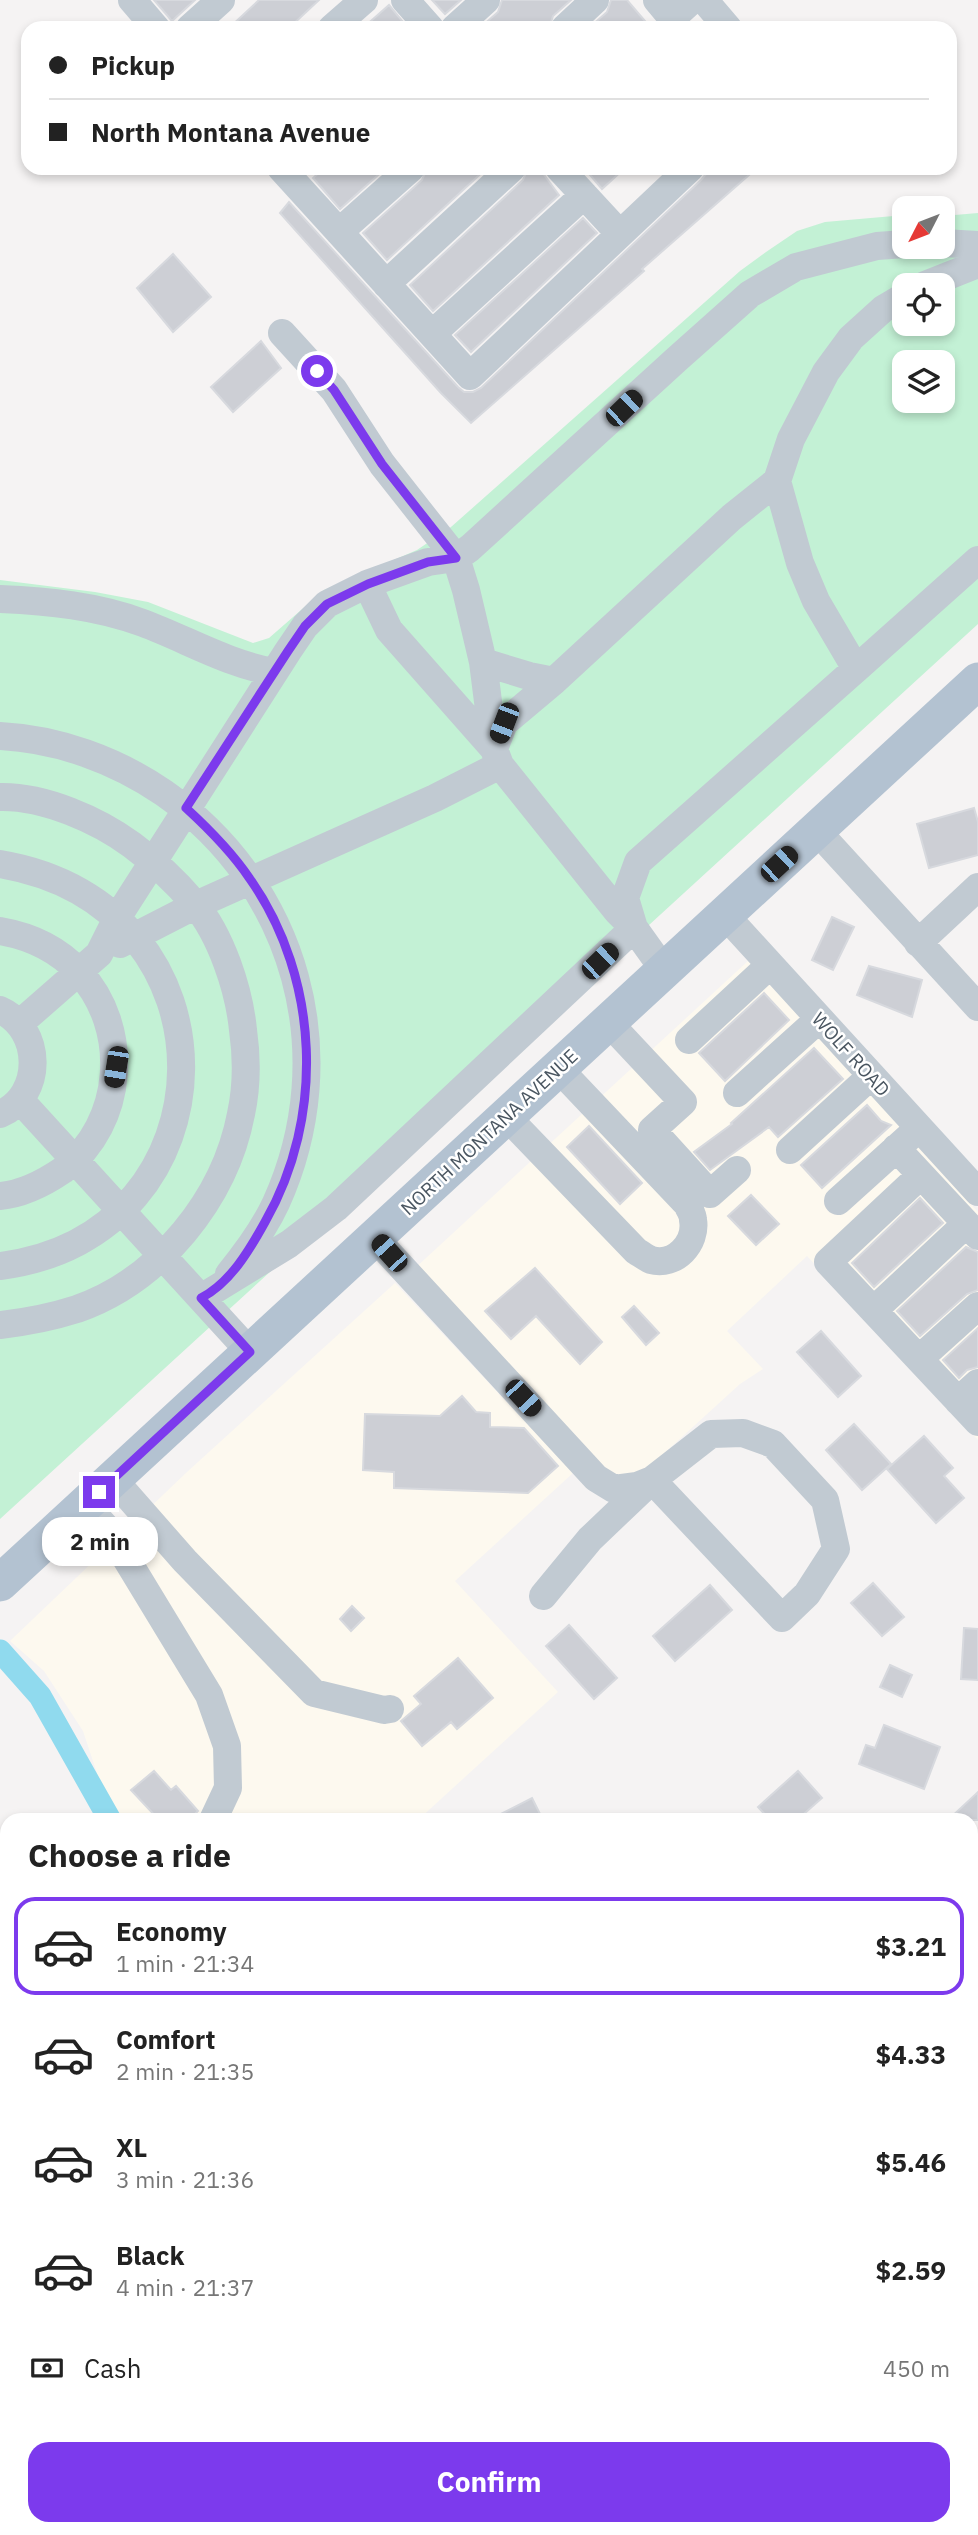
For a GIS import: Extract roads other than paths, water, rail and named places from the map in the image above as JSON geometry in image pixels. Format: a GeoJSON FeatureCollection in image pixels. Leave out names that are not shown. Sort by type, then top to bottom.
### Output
{"type":"FeatureCollection","features":[{"type":"Feature","properties":{"kind":"main road","name":"NORTH MONTANA AVENUE"},"geometry":{"type":"LineString","coordinates":[[0,1583],[978,681]]}},
{"type":"Feature","properties":{"kind":"street"},"geometry":{"type":"LineString","coordinates":[[132,0],[150,21]]}},
{"type":"Feature","properties":{"kind":"street"},"geometry":{"type":"LineString","coordinates":[[198,21],[221,0]]}},
{"type":"Feature","properties":{"kind":"street"},"geometry":{"type":"LineString","coordinates":[[340,21],[364,0]]}},
{"type":"Feature","properties":{"kind":"street"},"geometry":{"type":"LineString","coordinates":[[405,0],[424,21]]}},
{"type":"Feature","properties":{"kind":"street"},"geometry":{"type":"LineString","coordinates":[[463,21],[486,0]]}},
{"type":"Feature","properties":{"kind":"street"},"geometry":{"type":"LineString","coordinates":[[572,21],[595,0]]}},
{"type":"Feature","properties":{"kind":"street"},"geometry":{"type":"LineString","coordinates":[[704,0],[723,21]]}},
{"type":"Feature","properties":{"kind":"street"},"geometry":{"type":"LineString","coordinates":[[293,175],[338,232],[470,376],[683,175]]}},
{"type":"Feature","properties":{"kind":"street"},"geometry":{"type":"LineString","coordinates":[[338,232],[403,175]]}},
{"type":"Feature","properties":{"kind":"street"},"geometry":{"type":"LineString","coordinates":[[386,284],[504,175]]}},
{"type":"Feature","properties":{"kind":"street"},"geometry":{"type":"LineString","coordinates":[[565,175],[620,234]]}},
{"type":"Feature","properties":{"kind":"street"},"geometry":{"type":"LineString","coordinates":[[432,334],[584,195]]}},
{"type":"Feature","properties":{"kind":"street"},"geometry":{"type":"LineString","coordinates":[[956,244],[978,245]]}},
{"type":"Feature","properties":{"kind":"street"},"geometry":{"type":"LineString","coordinates":[[250,1352],[211,1291],[162,1256],[75,1161],[10,1107],[29,1086],[33,1061],[28,1038],[9,1017],[88,962],[126,927],[153,861],[305,626],[327,604],[368,584],[428,562],[456,558],[480,540],[750,294],[796,267],[877,246],[892,245]]}},
{"type":"Feature","properties":{"kind":"street"},"geometry":{"type":"LineString","coordinates":[[955,273],[978,264]]}},
{"type":"Feature","properties":{"kind":"street"},"geometry":{"type":"LineString","coordinates":[[126,927],[196,905],[435,798],[497,757],[504,723],[554,681],[732,517],[777,481],[791,439],[826,372],[851,338],[892,304]]}},
{"type":"Feature","properties":{"kind":"street"},"geometry":{"type":"LineString","coordinates":[[282,333],[334,390],[382,464],[456,558],[483,662],[497,757]]}},
{"type":"Feature","properties":{"kind":"street"},"geometry":{"type":"LineString","coordinates":[[777,481],[800,563],[816,601],[856,669]]}},
{"type":"Feature","properties":{"kind":"street"},"geometry":{"type":"LineString","coordinates":[[634,928],[625,898],[638,862],[978,560]]}},
{"type":"Feature","properties":{"kind":"street"},"geometry":{"type":"LineString","coordinates":[[368,584],[389,630],[497,757],[617,911],[634,928],[664,970]]}},
{"type":"Feature","properties":{"kind":"street"},"geometry":{"type":"LineString","coordinates":[[0,599],[107,611],[258,669],[274,672]]}},
{"type":"Feature","properties":{"kind":"street"},"geometry":{"type":"LineString","coordinates":[[483,662],[529,677],[554,681]]}},
{"type":"Feature","properties":{"kind":"street"},"geometry":{"type":"LineString","coordinates":[[0,736],[62,746],[106,761],[148,782],[186,808],[210,830],[251,880],[276,922],[293,968],[301,1003],[307,1064],[304,1112],[293,1159],[275,1205],[251,1247],[211,1291]]}},
{"type":"Feature","properties":{"kind":"street"},"geometry":{"type":"LineString","coordinates":[[0,797],[59,807],[110,829],[153,861],[196,905],[228,966],[240,1005],[247,1060],[242,1114],[225,1167],[198,1215],[162,1256],[123,1286],[80,1308],[33,1322],[0,1325]]}},
{"type":"Feature","properties":{"kind":"street"},"geometry":{"type":"LineString","coordinates":[[816,830],[978,1007]]}},
{"type":"Feature","properties":{"kind":"street"},"geometry":{"type":"LineString","coordinates":[[0,864],[53,877],[79,889],[126,927],[156,967],[167,990],[175,1014],[182,1065],[176,1115],[168,1139],[144,1184],[120,1210],[88,1236],[42,1257],[0,1266]]}},
{"type":"Feature","properties":{"kind":"street"},"geometry":{"type":"LineString","coordinates":[[918,943],[978,887]]}},
{"type":"Feature","properties":{"kind":"street","name":"WOLF ROAD"},"geometry":{"type":"LineString","coordinates":[[724,914],[978,1192]]}},
{"type":"Feature","properties":{"kind":"street"},"geometry":{"type":"LineString","coordinates":[[211,1291],[289,1244],[336,1208],[634,928]]}},
{"type":"Feature","properties":{"kind":"street"},"geometry":{"type":"LineString","coordinates":[[0,931],[21,934],[88,962]]}},
{"type":"Feature","properties":{"kind":"street"},"geometry":{"type":"LineString","coordinates":[[0,1196],[13,1195],[46,1182],[75,1161],[96,1133],[110,1101],[116,1067],[111,1032],[88,962]]}},
{"type":"Feature","properties":{"kind":"street"},"geometry":{"type":"LineString","coordinates":[[689,1040],[770,965]]}},
{"type":"Feature","properties":{"kind":"street"},"geometry":{"type":"LineString","coordinates":[[737,1093],[819,1018]]}},
{"type":"Feature","properties":{"kind":"street"},"geometry":{"type":"LineString","coordinates":[[608,1022],[691,1094],[652,1130],[710,1194],[737,1170]]}},
{"type":"Feature","properties":{"kind":"street"},"geometry":{"type":"LineString","coordinates":[[506,1116],[636,1251],[652,1260],[667,1261],[679,1255],[688,1245],[694,1222],[687,1204],[558,1068]]}},
{"type":"Feature","properties":{"kind":"street"},"geometry":{"type":"LineString","coordinates":[[790,1150],[871,1076]]}},
{"type":"Feature","properties":{"kind":"street"},"geometry":{"type":"LineString","coordinates":[[838,1201],[919,1128]]}},
{"type":"Feature","properties":{"kind":"street"},"geometry":{"type":"LineString","coordinates":[[874,1310],[972,1230],[896,1148]]}},
{"type":"Feature","properties":{"kind":"street"},"geometry":{"type":"LineString","coordinates":[[921,1175],[828,1262],[919,1359],[968,1392],[978,1422]]}},
{"type":"Feature","properties":{"kind":"street"},"geometry":{"type":"LineString","coordinates":[[374,1237],[596,1478],[614,1489],[637,1486],[652,1480]]}},
{"type":"Feature","properties":{"kind":"street"},"geometry":{"type":"LineString","coordinates":[[919,1359],[978,1306]]}},
{"type":"Feature","properties":{"kind":"street"},"geometry":{"type":"LineString","coordinates":[[543,1596],[590,1539],[652,1480],[711,1434],[743,1433],[773,1444],[825,1500],[836,1549],[807,1594],[782,1618],[652,1480]]}},
{"type":"Feature","properties":{"kind":"street"},"geometry":{"type":"LineString","coordinates":[[113,1479],[185,1561],[314,1693],[384,1710],[390,1709]]}},
{"type":"Feature","properties":{"kind":"street"},"geometry":{"type":"LineString","coordinates":[[85,1504],[110,1532],[209,1695],[227,1745],[228,1788],[216,1813]]}},
{"type":"Feature","properties":{"kind":"waterway"},"geometry":{"type":"LineString","coordinates":[[0,1651],[40,1696],[106,1813]]}}]}
